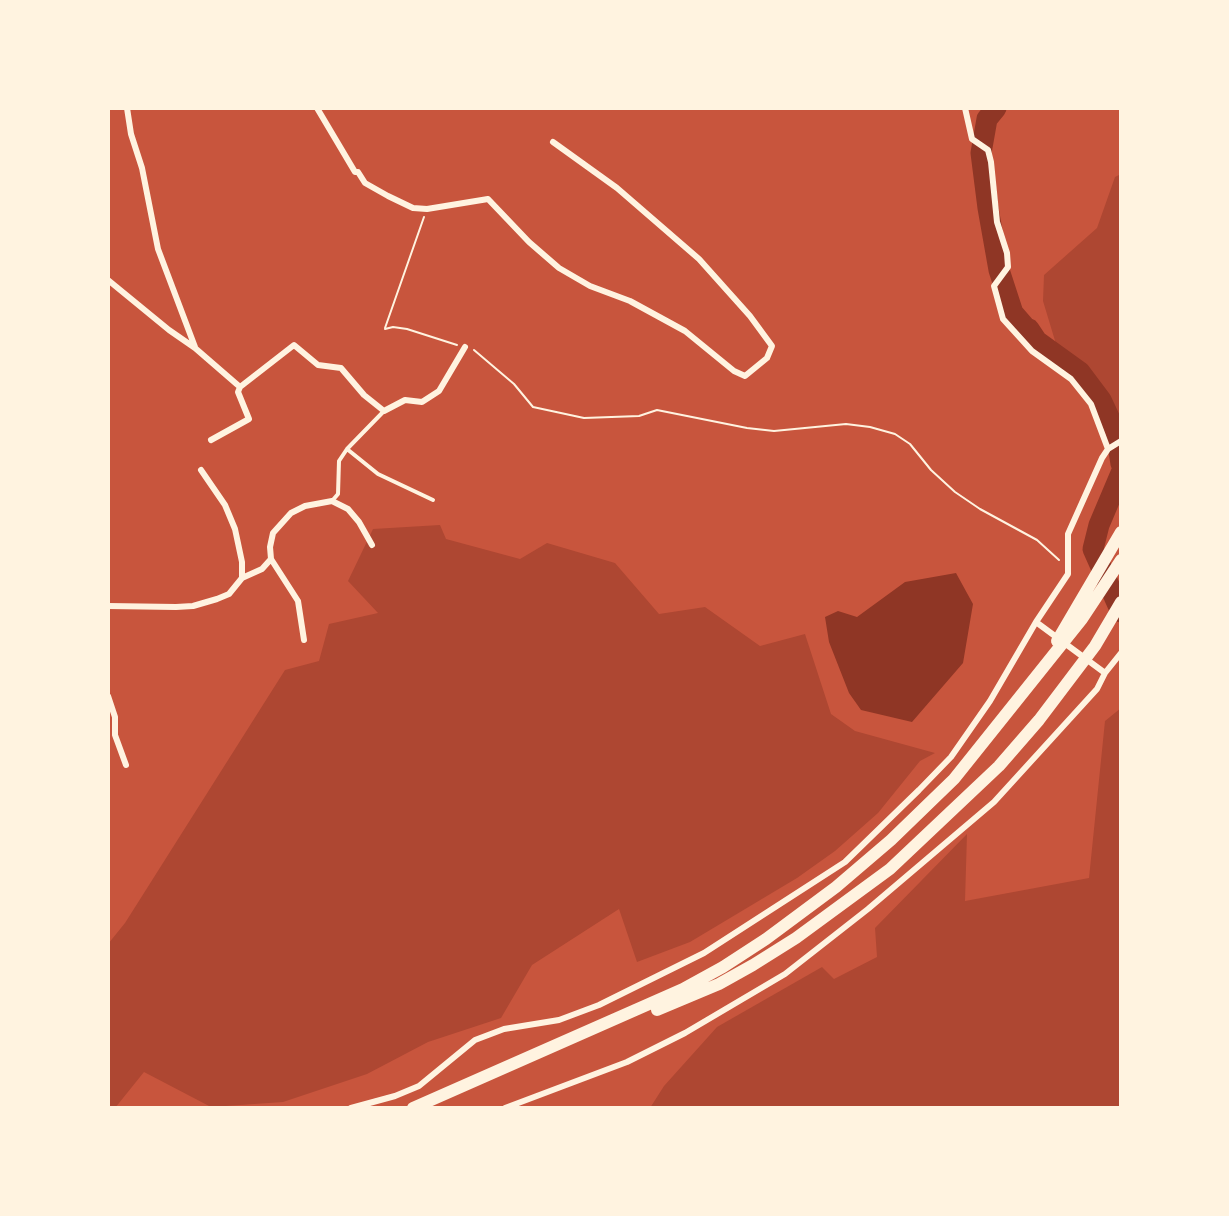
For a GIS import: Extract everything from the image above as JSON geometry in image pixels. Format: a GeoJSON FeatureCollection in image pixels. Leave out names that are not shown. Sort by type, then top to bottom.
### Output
{"type":"FeatureCollection","features":[{"type":"Feature","properties":{"kind":"highway"},"geometry":{"type":"LineString","coordinates":[[1041,671],[1121,532]]}},
{"type":"Feature","properties":{"kind":"highway"},"geometry":{"type":"LineString","coordinates":[[513,1065],[683,989],[723,967],[766,939],[827,893],[891,840],[954,779],[1082,619],[1121,560]]}},
{"type":"Feature","properties":{"kind":"highway"},"geometry":{"type":"LineString","coordinates":[[1095,646],[1121,602]]}},
{"type":"Feature","properties":{"kind":"highway"},"geometry":{"type":"LineString","coordinates":[[413,1108],[513,1065],[691,997],[719,984],[796,938],[890,869],[999,766],[1040,720],[1121,614]]}},
{"type":"Feature","properties":{"kind":"street"},"geometry":{"type":"LineString","coordinates":[[126,108],[131,134],[142,168],[158,249],[195,348]]}},
{"type":"Feature","properties":{"kind":"street"},"geometry":{"type":"LineString","coordinates":[[317,108],[355,172],[358,172],[365,183],[388,196],[413,208],[426,209],[488,199],[529,242],[559,268],[590,286],[630,301],[685,331],[734,371],[745,376],[767,358],[772,346],[750,316],[699,259],[617,188],[553,142]]}},
{"type":"Feature","properties":{"kind":"street"},"geometry":{"type":"LineString","coordinates":[[965,108],[972,139],[987,150],[991,162],[997,222],[1007,253],[1008,267],[994,286],[1003,319],[1032,351],[1071,379],[1091,404],[1108,449]]}},
{"type":"Feature","properties":{"kind":"street"},"geometry":{"type":"LineString","coordinates":[[108,280],[169,330],[195,348],[240,387]]}},
{"type":"Feature","properties":{"kind":"street"},"geometry":{"type":"LineString","coordinates":[[211,440],[249,418],[238,392],[240,387],[294,345],[318,365],[342,368],[364,395],[384,411],[405,400],[422,402],[440,391],[465,347]]}},
{"type":"Feature","properties":{"kind":"street"},"geometry":{"type":"LineString","coordinates":[[351,1108],[395,1096],[419,1086],[475,1040],[504,1029],[559,1020],[599,1005],[704,953],[845,862],[951,756],[990,701],[1036,622],[1068,574],[1068,534],[1108,449],[1121,441]]}},
{"type":"Feature","properties":{"kind":"street"},"geometry":{"type":"LineString","coordinates":[[201,470],[225,505],[232,521],[242,562],[242,578]]}},
{"type":"Feature","properties":{"kind":"street"},"geometry":{"type":"LineString","coordinates":[[304,640],[298,601],[271,559],[270,547],[273,533],[291,513],[305,506],[332,501],[348,509],[359,522],[372,545]]}},
{"type":"Feature","properties":{"kind":"street"},"geometry":{"type":"LineString","coordinates":[[108,606],[193,606],[229,594],[242,578],[262,569],[271,559]]}},
{"type":"Feature","properties":{"kind":"street"},"geometry":{"type":"LineString","coordinates":[[1036,622],[1105,673]]}},
{"type":"Feature","properties":{"kind":"street"},"geometry":{"type":"LineString","coordinates":[[505,1108],[627,1062],[685,1033],[785,974],[868,909],[994,802],[1097,689],[1105,673],[1121,653]]}},
{"type":"Feature","properties":{"kind":"street"},"geometry":{"type":"LineString","coordinates":[[108,696],[115,717],[112,736],[126,765]]}},
{"type":"Feature","properties":{"kind":"lane"},"geometry":{"type":"LineString","coordinates":[[332,501],[338,494],[339,461],[347,449],[384,411]]}},
{"type":"Feature","properties":{"kind":"lane"},"geometry":{"type":"LineString","coordinates":[[347,449],[378,474],[433,500]]}},
{"type":"Feature","properties":{"kind":"path"},"geometry":{"type":"LineString","coordinates":[[426,209],[385,329],[393,327],[407,329],[465,347],[480,354],[486,362],[504,375],[533,407],[584,418],[639,416],[657,410],[747,428],[774,431],[846,424],[870,427],[895,434],[910,444],[931,470],[955,492],[980,509],[1037,540],[1050,550],[1068,571]]}},
{"type":"Feature","properties":{"kind":"shaded area"},"geometry":{"type":"Polygon","coordinates":[[[1121,174],[1121,423],[1112,404],[1056,344],[1043,301],[1044,275],[1097,228],[1115,177],[1121,174]]]}},
{"type":"Feature","properties":{"kind":"shaded area"},"geometry":{"type":"Polygon","coordinates":[[[440,525],[446,539],[520,559],[547,543],[615,563],[659,614],[705,607],[760,646],[805,634],[831,714],[855,731],[935,753],[920,761],[878,813],[835,851],[797,878],[690,942],[637,962],[619,909],[532,965],[501,1018],[428,1042],[367,1074],[283,1102],[211,1107],[144,1072],[115,1108],[108,1108],[108,944],[125,923],[285,670],[319,661],[329,624],[378,613],[348,581],[373,529],[440,525]]]}},
{"type":"Feature","properties":{"kind":"shaded area"},"geometry":{"type":"Polygon","coordinates":[[[956,573],[973,604],[963,663],[912,722],[861,710],[849,693],[829,642],[825,617],[838,611],[857,617],[905,582],[956,573]]]}},
{"type":"Feature","properties":{"kind":"shaded area"},"geometry":{"type":"Polygon","coordinates":[[[1121,708],[1121,1108],[650,1108],[664,1086],[717,1027],[822,967],[834,979],[877,957],[875,928],[967,834],[965,901],[1089,878],[1105,721],[1121,708]]]}},
{"type":"Feature","properties":{"kind":"waterway"},"geometry":{"type":"LineString","coordinates":[[996,108],[987,119],[981,153],[999,270],[1013,313],[1037,341],[1080,372],[1101,400],[1116,432],[1121,464]]}},
{"type":"Feature","properties":{"kind":"waterway"},"geometry":{"type":"LineString","coordinates":[[1121,473],[1099,525],[1093,549],[1121,612]]}}]}
